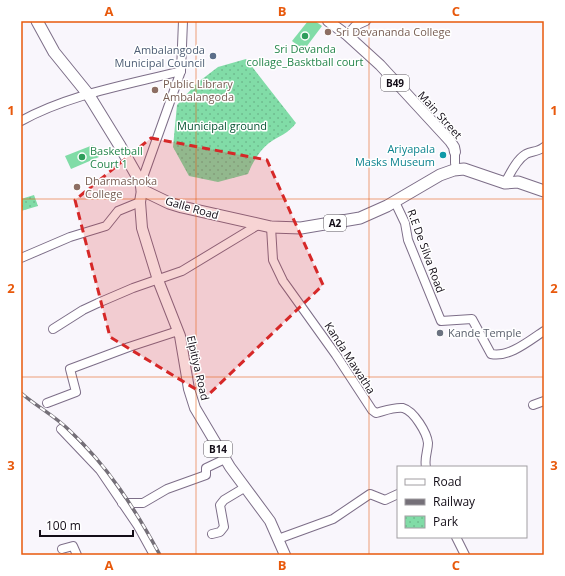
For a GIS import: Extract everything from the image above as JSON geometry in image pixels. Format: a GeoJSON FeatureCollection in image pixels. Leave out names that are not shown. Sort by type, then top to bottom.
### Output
{"type":"FeatureCollection","features":[{"type":"Feature","properties":{"kind":"highway"},"geometry":{"type":"LineString","coordinates":[[37,21],[54,52],[88,94],[142,186]]}},
{"type":"Feature","properties":{"kind":"highway","name":"Galle Road"},"geometry":{"type":"LineString","coordinates":[[411,192],[415,185],[437,172],[455,158],[475,168],[480,173]]}},
{"type":"Feature","properties":{"kind":"highway","name":"Galle Road"},"geometry":{"type":"LineString","coordinates":[[142,186],[169,203],[182,207],[258,225],[301,228],[360,218],[395,202],[454,170],[480,173],[505,183],[518,182],[544,191]]}},
{"type":"Feature","properties":{"kind":"main road","name":"Main Street"},"geometry":{"type":"LineString","coordinates":[[328,21],[347,35],[380,65],[450,141],[454,147],[455,158]]}},
{"type":"Feature","properties":{"kind":"main road","name":"Elpitiya Road"},"geometry":{"type":"LineString","coordinates":[[142,186],[140,202],[142,228],[158,280],[178,331],[185,361],[189,389],[195,408],[244,488],[270,521],[285,555]]}},
{"type":"Feature","properties":{"kind":"street"},"geometry":{"type":"LineString","coordinates":[[142,186],[181,71],[183,21]]}},
{"type":"Feature","properties":{"kind":"street"},"geometry":{"type":"LineString","coordinates":[[347,35],[355,26],[366,21]]}},
{"type":"Feature","properties":{"kind":"street"},"geometry":{"type":"LineString","coordinates":[[21,121],[38,112],[88,94],[181,71]]}},
{"type":"Feature","properties":{"kind":"street"},"geometry":{"type":"LineString","coordinates":[[505,183],[520,159],[526,154],[540,151],[544,147]]}},
{"type":"Feature","properties":{"kind":"street"},"geometry":{"type":"LineString","coordinates":[[21,258],[70,237],[106,226],[118,211],[140,202]]}},
{"type":"Feature","properties":{"kind":"street","name":"R.E De Silva Road"},"geometry":{"type":"LineString","coordinates":[[395,202],[405,222],[408,240],[441,321],[472,319],[491,354],[497,355],[516,348],[544,331]]}},
{"type":"Feature","properties":{"kind":"street"},"geometry":{"type":"LineString","coordinates":[[53,329],[83,310],[133,288],[182,271],[201,261],[258,225]]}},
{"type":"Feature","properties":{"kind":"street","name":"Kanda Mawatha"},"geometry":{"type":"LineString","coordinates":[[271,227],[273,260],[290,294],[316,326],[372,410],[376,413],[388,409],[404,408],[412,414],[424,433],[428,443],[424,459],[426,466]]}},
{"type":"Feature","properties":{"kind":"street"},"geometry":{"type":"LineString","coordinates":[[47,403],[76,392],[70,369],[129,346],[178,331]]}},
{"type":"Feature","properties":{"kind":"street"},"geometry":{"type":"LineString","coordinates":[[533,405],[544,401]]}},
{"type":"Feature","properties":{"kind":"street"},"geometry":{"type":"LineString","coordinates":[[61,429],[100,470],[154,555]]}},
{"type":"Feature","properties":{"kind":"street"},"geometry":{"type":"LineString","coordinates":[[122,503],[137,504],[148,501],[167,489],[206,475],[206,468],[225,459]]}},
{"type":"Feature","properties":{"kind":"street"},"geometry":{"type":"LineString","coordinates":[[212,534],[220,532],[224,527],[220,506],[224,500],[244,488]]}},
{"type":"Feature","properties":{"kind":"street"},"geometry":{"type":"LineString","coordinates":[[278,540],[333,519],[370,494],[385,500],[397,494]]}},
{"type":"Feature","properties":{"kind":"street"},"geometry":{"type":"LineString","coordinates":[[456,538],[465,555]]}},
{"type":"Feature","properties":{"kind":"street"},"geometry":{"type":"LineString","coordinates":[[62,549],[74,546],[77,555]]}},
{"type":"Feature","properties":{"kind":"highlighted area"},"geometry":{"type":"Polygon","coordinates":[[[151,138],[267,160],[323,285],[207,396],[110,337],[75,200],[151,138]]]}},
{"type":"Feature","properties":{"kind":"green space","name":"Sri Devanda collage_Basktball court"},"geometry":{"type":"Polygon","coordinates":[[[308,21],[315,21],[322,26],[304,50],[292,41],[308,21]]]}},
{"type":"Feature","properties":{"kind":"green space","name":"Municipal ground"},"geometry":{"type":"Polygon","coordinates":[[[246,59],[296,123],[284,134],[262,149],[248,174],[218,182],[189,176],[173,147],[177,105],[197,83],[218,67],[246,59]]]}},
{"type":"Feature","properties":{"kind":"green space","name":"Basketball Court 1"},"geometry":{"type":"Polygon","coordinates":[[[93,145],[99,157],[71,169],[65,156],[93,145]]]}},
{"type":"Feature","properties":{"kind":"green space"},"geometry":{"type":"Polygon","coordinates":[[[34,195],[38,206],[21,211],[21,199],[34,195]]]}},
{"type":"Feature","properties":{"kind":"railway"},"geometry":{"type":"LineString","coordinates":[[21,393],[64,425],[96,458],[131,505],[160,555]]}},
{"type":"Feature","properties":{"kind":"place","name":"Sri Devananda College"},"geometry":{"type":"Point","coordinates":[328,32]}},
{"type":"Feature","properties":{"kind":"place","name":"Sri Devanda collage_Basktball court"},"geometry":{"type":"Point","coordinates":[305,36]}},
{"type":"Feature","properties":{"kind":"place","name":"Ambalangoda Municipal Council"},"geometry":{"type":"Point","coordinates":[213,56]}},
{"type":"Feature","properties":{"kind":"place","name":"Public Library Ambalangoda"},"geometry":{"type":"Point","coordinates":[155,90]}},
{"type":"Feature","properties":{"kind":"place","name":"Ariyapala Masks Museum"},"geometry":{"type":"Point","coordinates":[443,155]}},
{"type":"Feature","properties":{"kind":"place","name":"Basketball Court 1"},"geometry":{"type":"Point","coordinates":[82,157]}},
{"type":"Feature","properties":{"kind":"place","name":"Dharmashoka College"},"geometry":{"type":"Point","coordinates":[77,187]}},
{"type":"Feature","properties":{"kind":"place","name":"Kande Temple"},"geometry":{"type":"Point","coordinates":[440,333]}}]}
